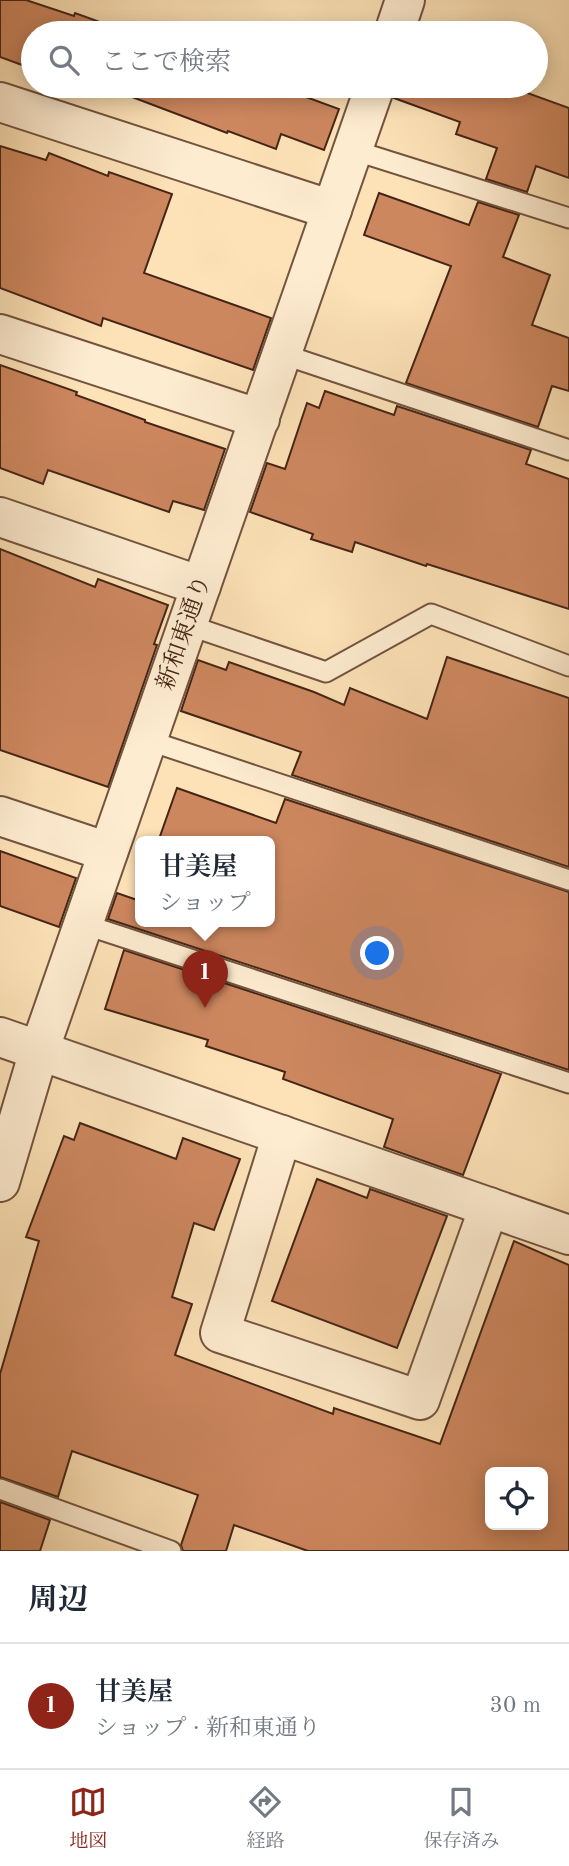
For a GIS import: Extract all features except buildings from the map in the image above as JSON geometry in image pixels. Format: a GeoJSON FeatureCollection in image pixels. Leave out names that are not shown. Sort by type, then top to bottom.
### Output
{"type":"FeatureCollection","features":[{"type":"Feature","properties":{"kind":"street"},"geometry":{"type":"LineString","coordinates":[[398,21],[405,0]]}},
{"type":"Feature","properties":{"kind":"street","name":"新和東通り"},"geometry":{"type":"LineString","coordinates":[[0,1182],[39,1051],[371,98]]}},
{"type":"Feature","properties":{"kind":"street"},"geometry":{"type":"LineString","coordinates":[[0,102],[332,210]]}},
{"type":"Feature","properties":{"kind":"street"},"geometry":{"type":"LineString","coordinates":[[0,334],[260,419]]}},
{"type":"Feature","properties":{"kind":"street"},"geometry":{"type":"LineString","coordinates":[[0,517],[201,586]]}},
{"type":"Feature","properties":{"kind":"street"},"geometry":{"type":"LineString","coordinates":[[0,816],[108,852]]}},
{"type":"Feature","properties":{"kind":"street"},"geometry":{"type":"LineString","coordinates":[[0,1037],[569,1235]]}},
{"type":"Feature","properties":{"kind":"street"},"geometry":{"type":"LineString","coordinates":[[282,1135],[220,1333],[420,1400],[489,1207]]}},
{"type":"Feature","properties":{"kind":"lane"},"geometry":{"type":"LineString","coordinates":[[353,150],[569,218]]}},
{"type":"Feature","properties":{"kind":"lane"},"geometry":{"type":"LineString","coordinates":[[282,354],[569,450]]}},
{"type":"Feature","properties":{"kind":"lane"},"geometry":{"type":"LineString","coordinates":[[188,625],[326,672],[431,614],[569,666]]}},
{"type":"Feature","properties":{"kind":"lane"},"geometry":{"type":"LineString","coordinates":[[147,740],[569,880]]}},
{"type":"Feature","properties":{"kind":"lane"},"geometry":{"type":"LineString","coordinates":[[83,924],[569,1083]]}},
{"type":"Feature","properties":{"kind":"lane"},"geometry":{"type":"LineString","coordinates":[[0,1489],[171,1551]]}},
{"type":"Feature","properties":{"kind":"place","name":"甘美屋"},"geometry":{"type":"Point","coordinates":[205,1008]}}]}
